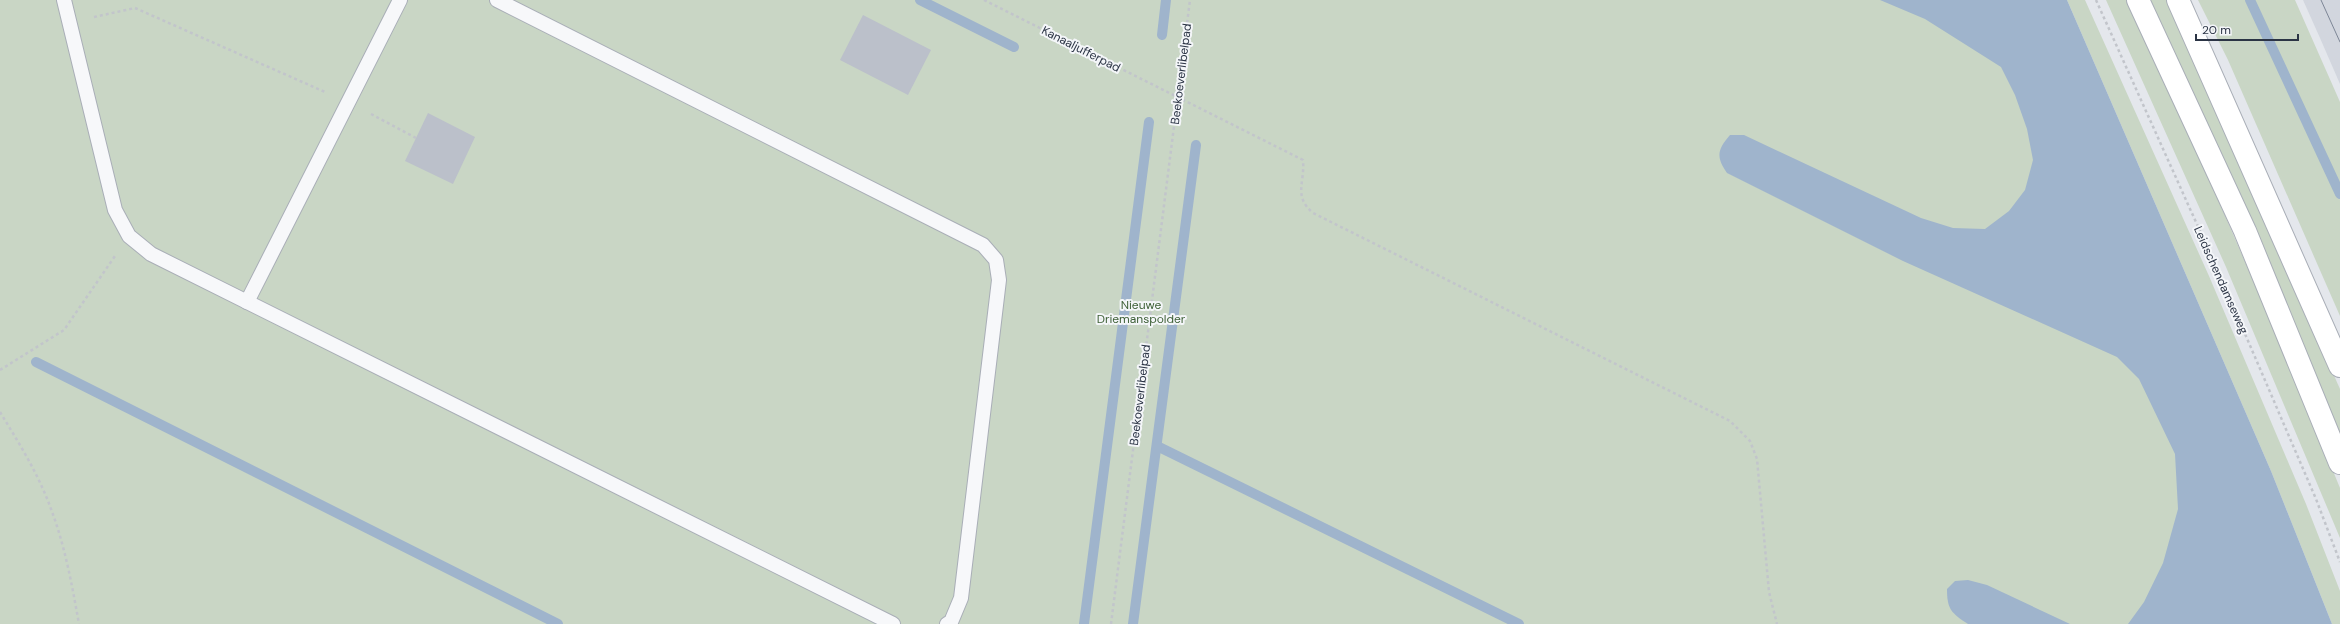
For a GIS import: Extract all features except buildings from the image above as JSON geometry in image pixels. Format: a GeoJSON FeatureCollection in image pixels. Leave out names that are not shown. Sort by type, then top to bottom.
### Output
{"type":"FeatureCollection","features":[{"type":"Feature","properties":{"kind":"main road"},"geometry":{"type":"LineString","coordinates":[[2138,0],[2245,231],[2340,463]]}},
{"type":"Feature","properties":{"kind":"main road"},"geometry":{"type":"LineString","coordinates":[[2178,0],[2340,366]]}},
{"type":"Feature","properties":{"kind":"lane"},"geometry":{"type":"LineString","coordinates":[[64,0],[115,210],[129,236],[152,254],[893,624]]}},
{"type":"Feature","properties":{"kind":"lane"},"geometry":{"type":"LineString","coordinates":[[247,302],[400,0]]}},
{"type":"Feature","properties":{"kind":"lane"},"geometry":{"type":"LineString","coordinates":[[497,0],[982,245],[996,260],[999,280],[962,598],[951,622],[947,624]]}},
{"type":"Feature","properties":{"kind":"path","name":"Kanaaljufferpad"},"geometry":{"type":"LineString","coordinates":[[984,0],[1303,160],[1301,194],[1303,205],[1313,213],[1730,422],[1742,431],[1750,441],[1757,459],[1769,592],[1777,624]]}},
{"type":"Feature","properties":{"kind":"path","name":"Beekoeverlibelpad"},"geometry":{"type":"LineString","coordinates":[[1111,624],[1179,97],[1190,0]]}},
{"type":"Feature","properties":{"kind":"path","name":"Leidschendamseweg"},"geometry":{"type":"LineString","coordinates":[[2096,0],[2218,271],[2316,499],[2340,562]]}},
{"type":"Feature","properties":{"kind":"path"},"geometry":{"type":"LineString","coordinates":[[70,22],[135,8],[348,102],[416,138]]}},
{"type":"Feature","properties":{"kind":"path"},"geometry":{"type":"LineString","coordinates":[[0,370],[64,330],[129,236]]}},
{"type":"Feature","properties":{"kind":"path"},"geometry":{"type":"LineString","coordinates":[[0,412],[26,454],[51,508],[71,576],[79,624]]}},
{"type":"Feature","properties":{"kind":"shaded area"},"geometry":{"type":"Polygon","coordinates":[[[2303,0],[2340,0],[2340,84],[2320,38],[2303,0]]]}},
{"type":"Feature","properties":{"kind":"green space","name":"Nieuwe Driemanspolder"},"geometry":{"type":"Polygon","coordinates":[[[0,0],[2027,0],[2283,624],[0,624],[0,0]]]}},
{"type":"Feature","properties":{"kind":"green space"},"geometry":{"type":"Polygon","coordinates":[[[2067,0],[2085,0],[2209,276],[2306,504],[2340,591],[2340,624],[2332,624],[2271,471],[2067,0]]]}},
{"type":"Feature","properties":{"kind":"green space"},"geometry":{"type":"Polygon","coordinates":[[[2106,0],[2131,0],[2277,335],[2340,488],[2340,538],[2226,267],[2106,0]]]}},
{"type":"Feature","properties":{"kind":"green space"},"geometry":{"type":"Polygon","coordinates":[[[2149,0],[2167,0],[2340,389],[2340,435],[2149,0]]]}},
{"type":"Feature","properties":{"kind":"green space"},"geometry":{"type":"Polygon","coordinates":[[[2198,0],[2295,0],[2340,102],[2340,316],[2228,60],[2198,0]]]}},
{"type":"Feature","properties":{"kind":"water"},"geometry":{"type":"Polygon","coordinates":[[[1880,0],[2067,0],[2271,471],[2332,624],[2128,624],[2144,602],[2163,563],[2178,509],[2175,454],[2139,379],[2117,357],[1903,261],[1727,173],[1721,162],[1720,149],[1730,135],[1744,135],[1921,218],[1953,228],[1985,229],[2009,211],[2025,190],[2033,160],[2027,129],[2015,95],[2001,67],[1925,19],[1880,0]]]}},
{"type":"Feature","properties":{"kind":"water"},"geometry":{"type":"Polygon","coordinates":[[[1968,580],[1987,585],[2070,624],[1968,624],[1951,610],[1948,601],[1947,589],[1955,581],[1968,580]]]}},
{"type":"Feature","properties":{"kind":"waterway"},"geometry":{"type":"LineString","coordinates":[[920,0],[1014,47]]}},
{"type":"Feature","properties":{"kind":"waterway"},"geometry":{"type":"LineString","coordinates":[[1162,35],[1166,0]]}},
{"type":"Feature","properties":{"kind":"waterway"},"geometry":{"type":"LineString","coordinates":[[2250,0],[2340,194]]}},
{"type":"Feature","properties":{"kind":"waterway"},"geometry":{"type":"LineString","coordinates":[[1084,624],[1149,122]]}},
{"type":"Feature","properties":{"kind":"waterway"},"geometry":{"type":"LineString","coordinates":[[1133,624],[1196,145]]}},
{"type":"Feature","properties":{"kind":"waterway"},"geometry":{"type":"LineString","coordinates":[[36,362],[558,624]]}},
{"type":"Feature","properties":{"kind":"waterway"},"geometry":{"type":"LineString","coordinates":[[1157,446],[1519,624]]}},
{"type":"Feature","properties":{"kind":"tram line"},"geometry":{"type":"LineString","coordinates":[[2321,0],[2340,42]]}}]}
